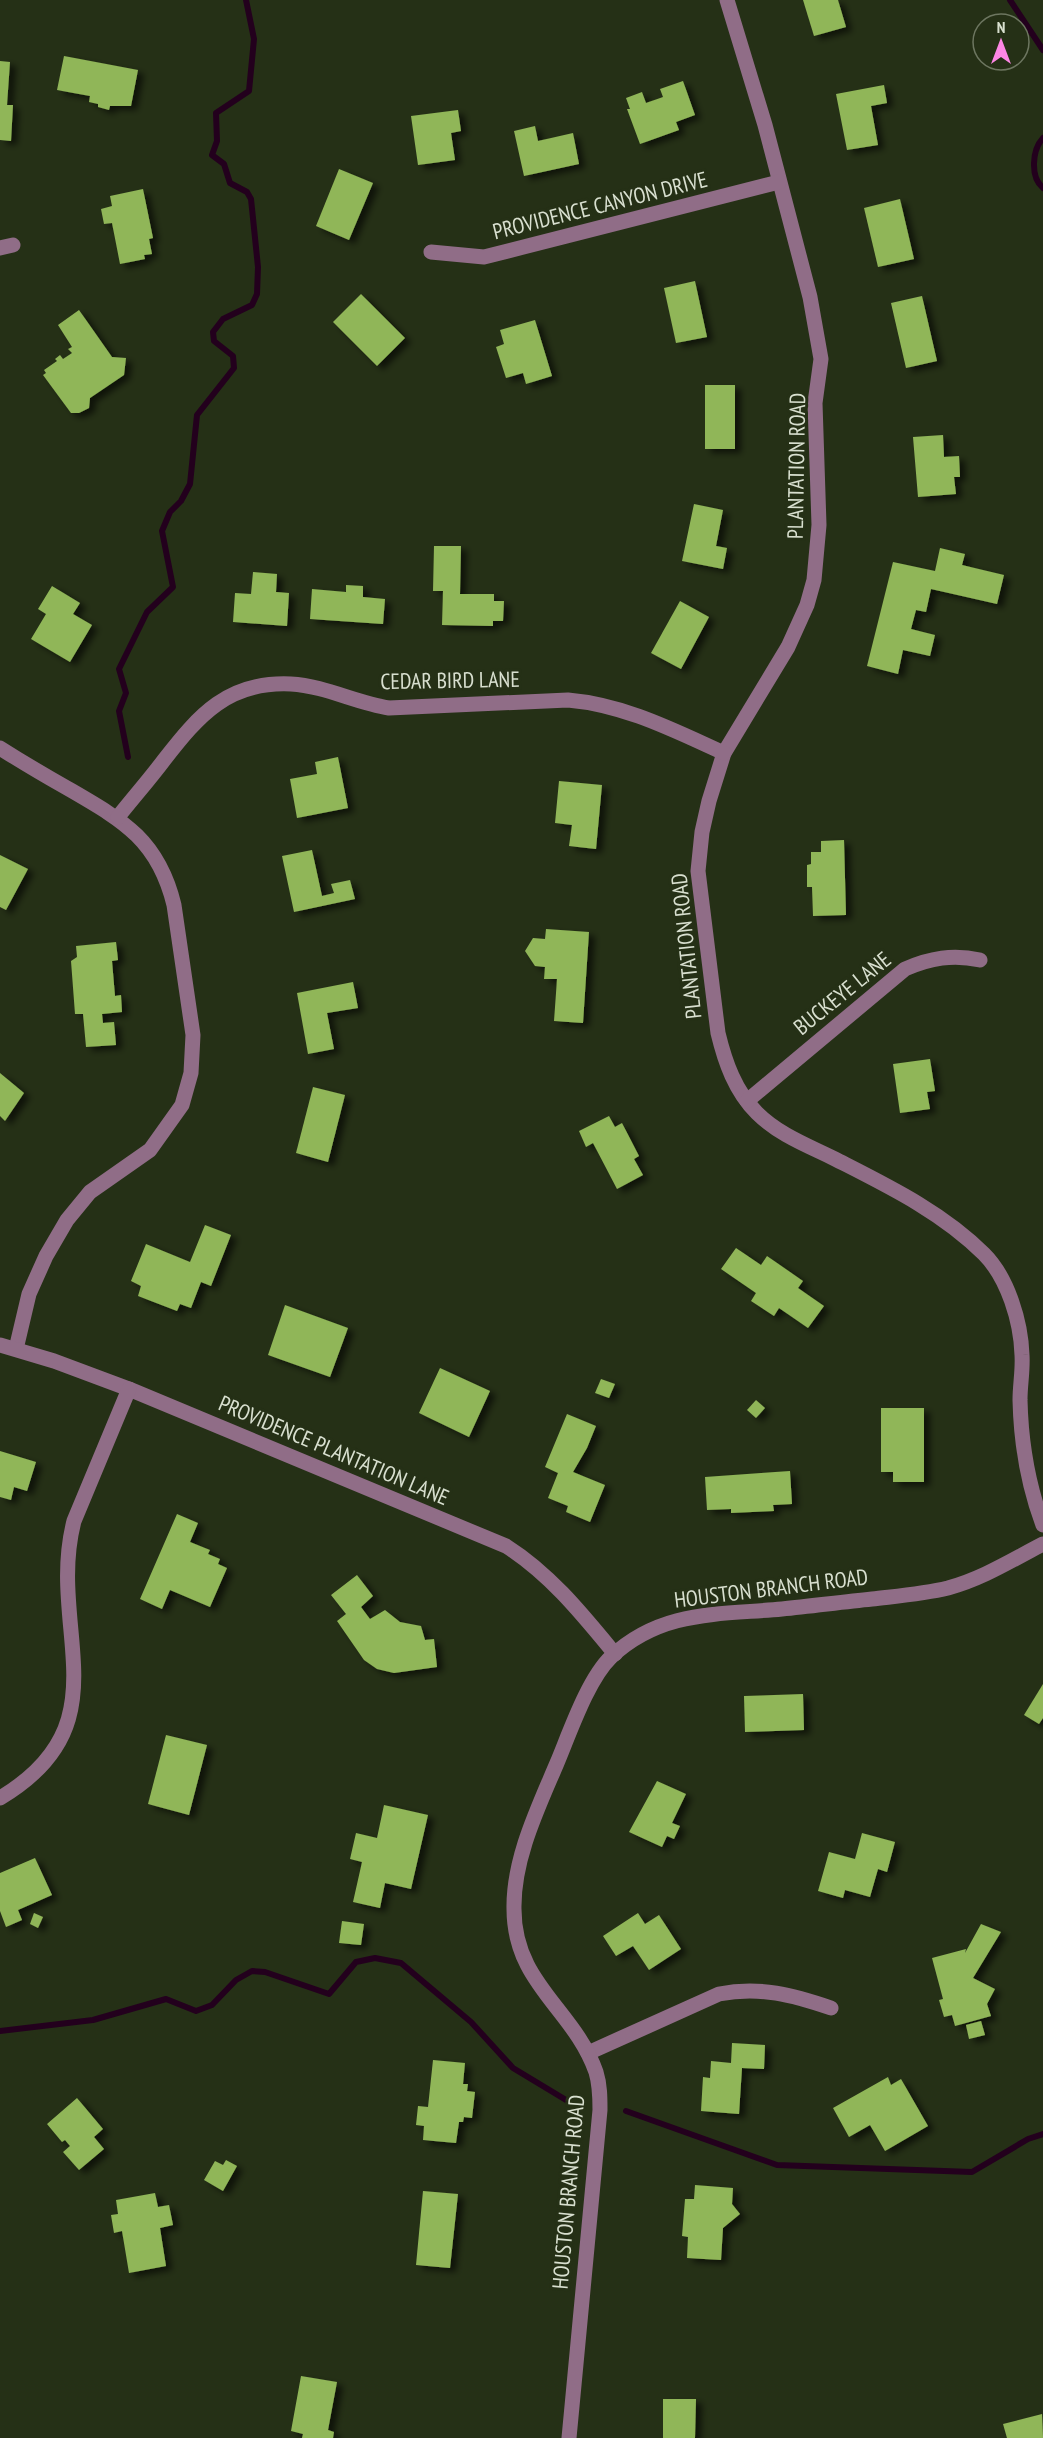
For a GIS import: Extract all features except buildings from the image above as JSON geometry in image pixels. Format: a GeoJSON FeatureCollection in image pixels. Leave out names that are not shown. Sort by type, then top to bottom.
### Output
{"type":"FeatureCollection","features":[{"type":"Feature","properties":{"kind":"street","name":"PLANTATION ROAD"},"geometry":{"type":"LineString","coordinates":[[727,0],[765,125],[810,297],[821,359],[816,403],[819,525],[814,580],[800,624],[724,753],[709,801],[698,871],[718,1033],[732,1076],[747,1101],[769,1124],[887,1186],[944,1220],[986,1256],[996,1269],[1019,1326],[1022,1354],[1020,1400],[1024,1456],[1029,1481],[1043,1525]]}},
{"type":"Feature","properties":{"kind":"street","name":"PROVIDENCE CANYON DRIVE"},"geometry":{"type":"LineString","coordinates":[[431,252],[484,257],[779,182]]}},
{"type":"Feature","properties":{"kind":"street","name":"CEDAR BIRD LANE"},"geometry":{"type":"LineString","coordinates":[[118,818],[186,730],[204,713],[238,691],[278,684],[332,691],[389,708],[568,700],[598,703],[657,723],[724,753]]}},
{"type":"Feature","properties":{"kind":"street"},"geometry":{"type":"LineString","coordinates":[[0,748],[118,818],[141,838],[155,857],[169,884],[174,905],[193,1035],[191,1073],[182,1105],[156,1144],[136,1161],[90,1192],[67,1220],[46,1256],[29,1294],[16,1349]]}},
{"type":"Feature","properties":{"kind":"street","name":"BUCKEYE LANE"},"geometry":{"type":"LineString","coordinates":[[747,1101],[905,969],[937,958],[967,957],[980,960]]}},
{"type":"Feature","properties":{"kind":"street","name":"PROVIDENCE PLANTATION LANE"},"geometry":{"type":"LineString","coordinates":[[0,1345],[54,1361],[129,1389],[506,1546],[544,1574],[578,1609],[615,1654]]}},
{"type":"Feature","properties":{"kind":"street"},"geometry":{"type":"LineString","coordinates":[[0,1798],[22,1785],[39,1769],[56,1746],[68,1722],[75,1689],[67,1577],[70,1539],[74,1521],[129,1389]]}},
{"type":"Feature","properties":{"kind":"street","name":"HOUSTON BRANCH ROAD"},"geometry":{"type":"LineString","coordinates":[[568,2438],[600,2110],[600,2087],[588,2053],[535,1981],[526,1965],[518,1945],[515,1928],[514,1889],[527,1840],[571,1730],[597,1675],[627,1643],[665,1623],[690,1616],[793,1608],[948,1588],[986,1574],[1043,1544]]}},
{"type":"Feature","properties":{"kind":"street"},"geometry":{"type":"LineString","coordinates":[[588,2053],[702,2000],[737,1990],[771,1991],[831,2008]]}},
{"type":"Feature","properties":{"kind":"waterway"},"geometry":{"type":"LineString","coordinates":[[128,757],[119,711],[126,693],[119,669],[147,612],[173,587],[162,531],[170,512],[181,501],[190,484],[197,415],[234,368],[233,356],[214,341],[213,332],[223,319],[252,305],[257,294],[258,267],[251,199],[247,192],[230,183],[224,164],[212,155],[217,141],[216,113],[249,91],[254,39],[246,0]]}},
{"type":"Feature","properties":{"kind":"waterway"},"geometry":{"type":"LineString","coordinates":[[1010,0],[1043,50]]}},
{"type":"Feature","properties":{"kind":"waterway"},"geometry":{"type":"LineString","coordinates":[[1043,138],[1039,143],[1034,163],[1036,177],[1043,188]]}},
{"type":"Feature","properties":{"kind":"waterway"},"geometry":{"type":"LineString","coordinates":[[0,2031],[93,2020],[166,1999],[196,2011],[212,2005],[236,1980],[252,1971],[265,1972],[329,1994],[356,1962],[375,1958],[401,1963],[471,2022],[513,2068],[571,2103]]}},
{"type":"Feature","properties":{"kind":"waterway"},"geometry":{"type":"LineString","coordinates":[[626,2111],[777,2165],[972,2172],[1028,2139],[1043,2134]]}}]}
